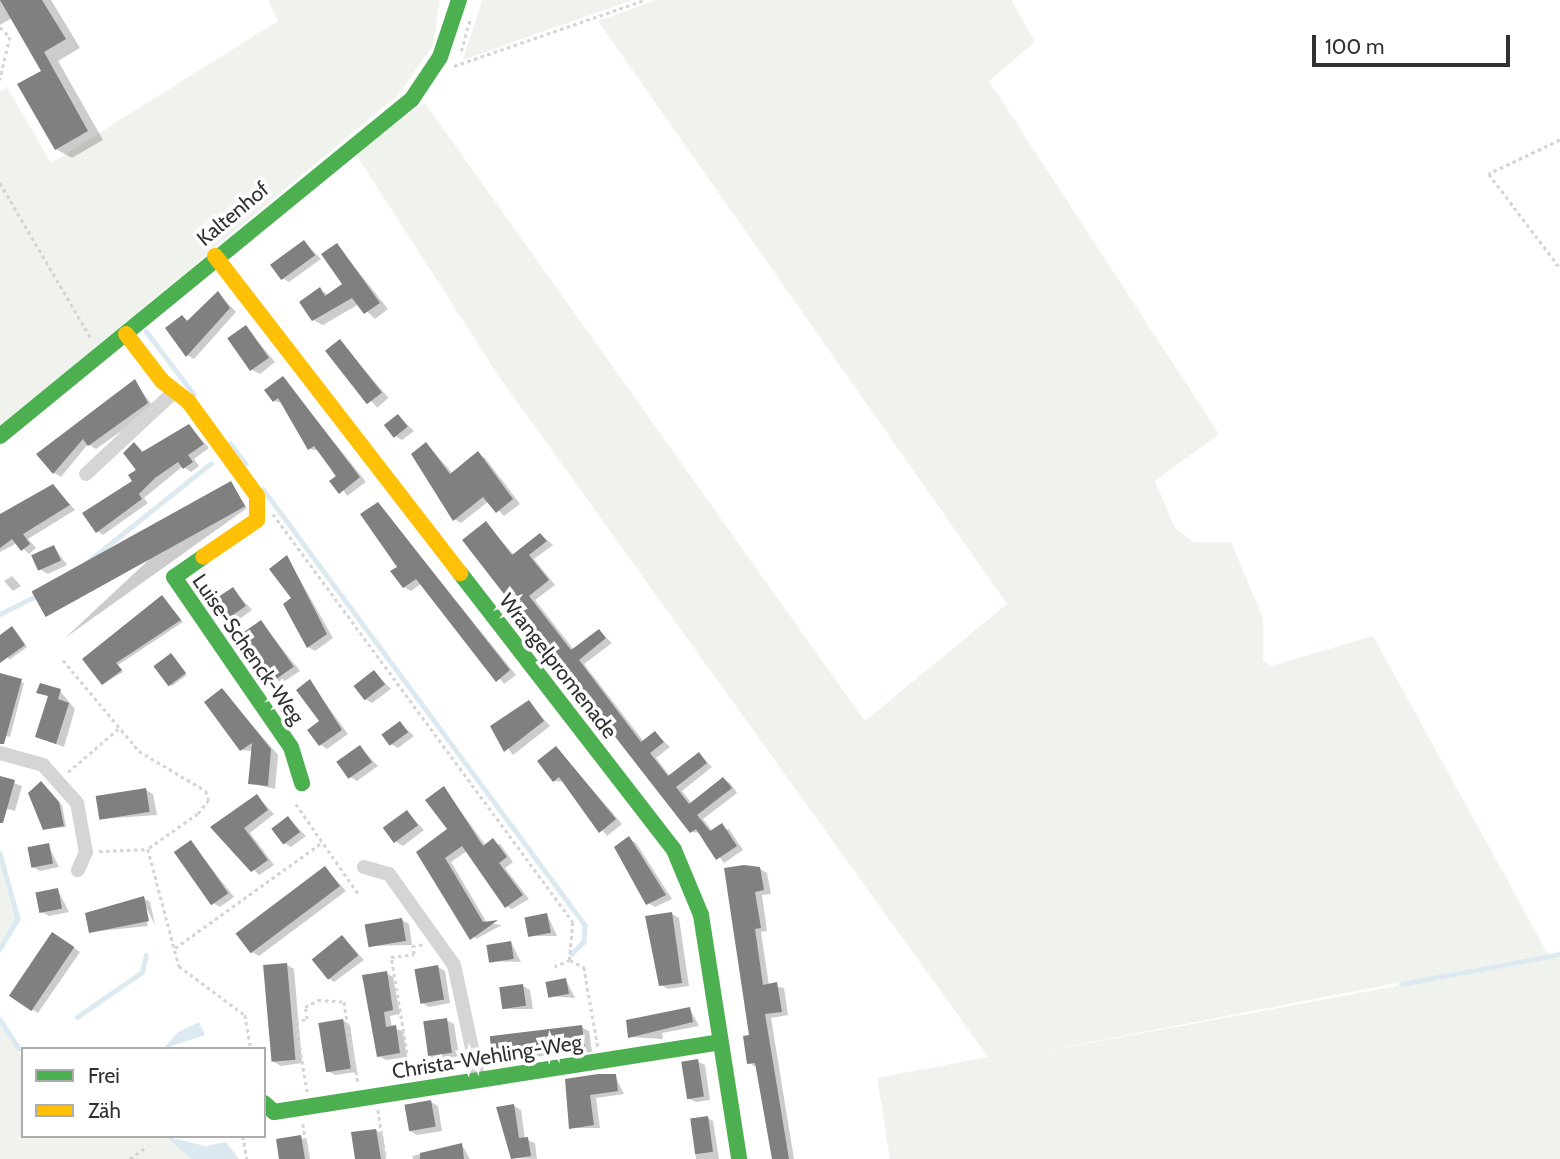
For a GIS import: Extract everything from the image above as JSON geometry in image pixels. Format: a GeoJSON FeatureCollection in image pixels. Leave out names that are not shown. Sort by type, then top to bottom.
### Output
{"type":"FeatureCollection","features":[{"type":"Feature","properties":{"kind":"street","name":"Kaltenhof"},"geometry":{"type":"LineString","coordinates":[[0,436],[101,355],[215,256],[412,99],[440,57],[459,0]]}},
{"type":"Feature","properties":{"kind":"street","name":"Wrangelpromenade"},"geometry":{"type":"LineString","coordinates":[[215,256],[674,850],[701,915],[740,1159]]}},
{"type":"Feature","properties":{"kind":"street"},"geometry":{"type":"LineString","coordinates":[[126,334],[174,392],[188,401],[260,509]]}},
{"type":"Feature","properties":{"kind":"street"},"geometry":{"type":"LineString","coordinates":[[86,474],[174,392]]}},
{"type":"Feature","properties":{"kind":"street","name":"Luise-Schenck-Weg"},"geometry":{"type":"LineString","coordinates":[[260,509],[257,520],[174,577],[290,747],[302,783]]}},
{"type":"Feature","properties":{"kind":"street"},"geometry":{"type":"LineString","coordinates":[[0,753],[43,765],[77,803],[86,852],[78,870]]}},
{"type":"Feature","properties":{"kind":"street"},"geometry":{"type":"LineString","coordinates":[[364,867],[388,874],[454,965],[479,1081]]}},
{"type":"Feature","properties":{"kind":"street","name":"Christa-Wehling-Weg"},"geometry":{"type":"LineString","coordinates":[[266,1105],[274,1112],[720,1042]]}},
{"type":"Feature","properties":{"kind":"path"},"geometry":{"type":"LineString","coordinates":[[440,57],[457,68],[645,0]]}},
{"type":"Feature","properties":{"kind":"path"},"geometry":{"type":"LineString","coordinates":[[0,27],[10,37],[0,80]]}},
{"type":"Feature","properties":{"kind":"path"},"geometry":{"type":"LineString","coordinates":[[1559,142],[1489,174],[1560,268]]}},
{"type":"Feature","properties":{"kind":"path"},"geometry":{"type":"LineString","coordinates":[[0,183],[101,355]]}},
{"type":"Feature","properties":{"kind":"path"},"geometry":{"type":"LineString","coordinates":[[260,509],[274,514],[309,570],[573,922],[570,960]]}},
{"type":"Feature","properties":{"kind":"path"},"geometry":{"type":"LineString","coordinates":[[63,660],[139,751],[206,790],[209,800],[148,849],[86,852]]}},
{"type":"Feature","properties":{"kind":"path"},"geometry":{"type":"LineString","coordinates":[[60,783],[118,729]]}},
{"type":"Feature","properties":{"kind":"path"},"geometry":{"type":"LineString","coordinates":[[296,804],[360,896]]}},
{"type":"Feature","properties":{"kind":"path"},"geometry":{"type":"LineString","coordinates":[[175,948],[321,843]]}},
{"type":"Feature","properties":{"kind":"path"},"geometry":{"type":"LineString","coordinates":[[148,849],[179,966],[245,1016],[251,1047]]}},
{"type":"Feature","properties":{"kind":"path"},"geometry":{"type":"LineString","coordinates":[[413,1091],[391,957],[437,941]]}},
{"type":"Feature","properties":{"kind":"path"},"geometry":{"type":"LineString","coordinates":[[555,967],[570,960]]}},
{"type":"Feature","properties":{"kind":"path"},"geometry":{"type":"LineString","coordinates":[[570,960],[584,967],[600,1060]]}},
{"type":"Feature","properties":{"kind":"path"},"geometry":{"type":"LineString","coordinates":[[309,1159],[295,1021],[307,1019],[305,1007],[318,1000],[344,1002],[386,1159]]}},
{"type":"Feature","properties":{"kind":"path"},"geometry":{"type":"LineString","coordinates":[[243,1138],[247,1159]]}},
{"type":"Feature","properties":{"kind":"path"},"geometry":{"type":"LineString","coordinates":[[130,1159],[146,1147]]}},
{"type":"Feature","properties":{"kind":"shaded area"},"geometry":{"type":"Polygon","coordinates":[[[268,0],[440,0],[433,45],[398,95],[0,427],[0,92],[7,87],[51,163],[278,21],[268,0]]]}},
{"type":"Feature","properties":{"kind":"shaded area"},"geometry":{"type":"Polygon","coordinates":[[[482,0],[633,0],[463,60],[482,0]]]}},
{"type":"Feature","properties":{"kind":"shaded area"},"geometry":{"type":"Polygon","coordinates":[[[656,0],[1011,0],[1035,42],[989,81],[1219,434],[1155,481],[1175,528],[1194,542],[1231,542],[1263,618],[1263,661],[1271,666],[1373,636],[1548,954],[1008,1058],[1560,956],[1560,1159],[890,1159],[877,1078],[988,1057],[500,378],[355,153],[425,103],[865,721],[1007,604],[598,21],[656,0]]]}},
{"type":"Feature","properties":{"kind":"shaded area"},"geometry":{"type":"Polygon","coordinates":[[[0,853],[18,919],[0,949],[0,853]]]}},
{"type":"Feature","properties":{"kind":"shaded area"},"geometry":{"type":"Polygon","coordinates":[[[0,1019],[21,1056],[21,1138],[167,1138],[191,1159],[0,1159],[0,1019]]]}},
{"type":"Feature","properties":{"kind":"shaded area"},"geometry":{"type":"Polygon","coordinates":[[[199,1022],[205,1035],[165,1047],[178,1032],[199,1022]]]}},
{"type":"Feature","properties":{"kind":"shaded area"},"geometry":{"type":"Polygon","coordinates":[[[167,1138],[205,1146],[226,1142],[239,1159],[191,1159],[167,1138]]]}},
{"type":"Feature","properties":{"kind":"building"},"geometry":{"type":"Polygon","coordinates":[[[0,0],[42,0],[66,39],[44,52],[88,131],[55,150],[17,84],[41,71],[0,0]]]}},
{"type":"Feature","properties":{"kind":"building"},"geometry":{"type":"Polygon","coordinates":[[[304,240],[315,255],[281,280],[270,265],[304,240]]]}},
{"type":"Feature","properties":{"kind":"building"},"geometry":{"type":"Polygon","coordinates":[[[337,243],[380,303],[364,314],[352,298],[312,321],[299,302],[320,287],[325,296],[342,284],[321,254],[337,243]]]}},
{"type":"Feature","properties":{"kind":"building"},"geometry":{"type":"Polygon","coordinates":[[[218,291],[230,308],[186,357],[165,328],[182,315],[187,321],[218,291]]]}},
{"type":"Feature","properties":{"kind":"building"},"geometry":{"type":"Polygon","coordinates":[[[246,325],[269,358],[250,371],[227,338],[246,325]]]}},
{"type":"Feature","properties":{"kind":"building"},"geometry":{"type":"Polygon","coordinates":[[[340,339],[382,393],[367,404],[325,351],[340,339]]]}},
{"type":"Feature","properties":{"kind":"building"},"geometry":{"type":"Polygon","coordinates":[[[283,376],[360,477],[339,494],[329,481],[336,476],[314,446],[308,450],[278,398],[273,402],[264,390],[283,376]]]}},
{"type":"Feature","properties":{"kind":"building"},"geometry":{"type":"Polygon","coordinates":[[[135,379],[148,403],[88,446],[83,439],[53,474],[36,454],[135,379]]]}},
{"type":"Feature","properties":{"kind":"building"},"geometry":{"type":"Polygon","coordinates":[[[398,414],[408,427],[394,438],[384,425],[398,414]]]}},
{"type":"Feature","properties":{"kind":"building"},"geometry":{"type":"Polygon","coordinates":[[[189,424],[204,444],[188,455],[193,462],[183,469],[178,462],[155,478],[139,494],[142,499],[96,533],[82,513],[132,481],[128,475],[136,470],[123,453],[134,442],[142,452],[189,424]]]}},
{"type":"Feature","properties":{"kind":"building"},"geometry":{"type":"Polygon","coordinates":[[[426,442],[450,474],[478,451],[513,499],[496,513],[483,497],[453,521],[411,454],[426,442]]]}},
{"type":"Feature","properties":{"kind":"building"},"geometry":{"type":"Polygon","coordinates":[[[231,481],[245,506],[46,617],[32,592],[231,481]]]}},
{"type":"Feature","properties":{"kind":"building"},"geometry":{"type":"Polygon","coordinates":[[[53,484],[70,505],[23,534],[30,544],[21,551],[12,539],[0,548],[0,514],[53,484]]]}},
{"type":"Feature","properties":{"kind":"building"},"geometry":{"type":"Polygon","coordinates":[[[378,502],[510,670],[496,682],[416,579],[403,588],[390,571],[397,567],[360,514],[378,502]]]}},
{"type":"Feature","properties":{"kind":"building"},"geometry":{"type":"Polygon","coordinates":[[[486,521],[512,555],[540,533],[547,541],[529,555],[549,580],[529,596],[571,650],[599,629],[606,638],[579,660],[641,742],[655,731],[664,742],[650,753],[668,776],[699,752],[707,763],[676,787],[689,804],[723,777],[732,788],[697,815],[710,831],[722,823],[737,846],[716,860],[696,829],[690,833],[462,540],[486,521]]]}},
{"type":"Feature","properties":{"kind":"building"},"geometry":{"type":"Polygon","coordinates":[[[54,545],[61,561],[38,571],[31,555],[54,545]]]}},
{"type":"Feature","properties":{"kind":"building"},"geometry":{"type":"Polygon","coordinates":[[[287,555],[327,634],[307,648],[283,604],[291,598],[269,569],[287,555]]]}},
{"type":"Feature","properties":{"kind":"building"},"geometry":{"type":"Polygon","coordinates":[[[233,587],[246,606],[228,618],[216,599],[233,587]]]}},
{"type":"Feature","properties":{"kind":"building"},"geometry":{"type":"Polygon","coordinates":[[[162,595],[181,620],[116,663],[122,670],[102,685],[82,659],[162,595]]]}},
{"type":"Feature","properties":{"kind":"building"},"geometry":{"type":"Polygon","coordinates":[[[261,620],[294,667],[269,684],[236,637],[261,620]]]}},
{"type":"Feature","properties":{"kind":"building"},"geometry":{"type":"Polygon","coordinates":[[[12,626],[25,645],[0,663],[0,635],[12,626]]]}},
{"type":"Feature","properties":{"kind":"building"},"geometry":{"type":"Polygon","coordinates":[[[171,653],[186,673],[168,686],[153,666],[171,653]]]}},
{"type":"Feature","properties":{"kind":"building"},"geometry":{"type":"Polygon","coordinates":[[[374,670],[385,684],[365,700],[354,686],[374,670]]]}},
{"type":"Feature","properties":{"kind":"building"},"geometry":{"type":"Polygon","coordinates":[[[0,673],[22,679],[4,744],[0,744],[0,673]]]}},
{"type":"Feature","properties":{"kind":"building"},"geometry":{"type":"Polygon","coordinates":[[[310,679],[342,730],[319,746],[307,730],[319,721],[296,690],[310,679]]]}},
{"type":"Feature","properties":{"kind":"building"},"geometry":{"type":"Polygon","coordinates":[[[40,683],[61,689],[58,699],[69,703],[56,744],[35,737],[48,696],[36,693],[40,683]]]}},
{"type":"Feature","properties":{"kind":"building"},"geometry":{"type":"Polygon","coordinates":[[[222,688],[271,749],[268,786],[248,784],[252,743],[240,751],[204,702],[222,688]]]}},
{"type":"Feature","properties":{"kind":"building"},"geometry":{"type":"Polygon","coordinates":[[[529,700],[544,721],[504,752],[490,726],[529,700]]]}},
{"type":"Feature","properties":{"kind":"building"},"geometry":{"type":"Polygon","coordinates":[[[400,721],[408,732],[390,746],[381,735],[400,721]]]}},
{"type":"Feature","properties":{"kind":"building"},"geometry":{"type":"Polygon","coordinates":[[[360,745],[372,762],[348,779],[336,762],[360,745]]]}},
{"type":"Feature","properties":{"kind":"building"},"geometry":{"type":"Polygon","coordinates":[[[556,746],[616,819],[599,833],[559,777],[553,782],[537,761],[556,746]]]}},
{"type":"Feature","properties":{"kind":"building"},"geometry":{"type":"Polygon","coordinates":[[[0,776],[15,780],[3,823],[0,823],[0,776]]]}},
{"type":"Feature","properties":{"kind":"building"},"geometry":{"type":"Polygon","coordinates":[[[41,781],[59,802],[64,826],[43,830],[28,793],[41,781]]]}},
{"type":"Feature","properties":{"kind":"building"},"geometry":{"type":"Polygon","coordinates":[[[444,786],[483,846],[493,838],[507,857],[499,863],[523,895],[505,908],[462,846],[445,858],[483,922],[498,920],[470,940],[416,852],[447,829],[425,800],[444,786]]]}},
{"type":"Feature","properties":{"kind":"building"},"geometry":{"type":"Polygon","coordinates":[[[146,788],[150,812],[99,820],[96,796],[146,788]]]}},
{"type":"Feature","properties":{"kind":"building"},"geometry":{"type":"Polygon","coordinates":[[[257,794],[268,810],[244,828],[268,860],[251,872],[210,827],[257,794]]]}},
{"type":"Feature","properties":{"kind":"building"},"geometry":{"type":"Polygon","coordinates":[[[407,810],[418,825],[394,843],[383,828],[407,810]]]}},
{"type":"Feature","properties":{"kind":"building"},"geometry":{"type":"Polygon","coordinates":[[[288,816],[300,832],[283,845],[271,829],[288,816]]]}},
{"type":"Feature","properties":{"kind":"building"},"geometry":{"type":"Polygon","coordinates":[[[629,836],[666,895],[646,905],[614,847],[629,836]]]}},
{"type":"Feature","properties":{"kind":"building"},"geometry":{"type":"Polygon","coordinates":[[[191,840],[228,893],[211,905],[174,852],[191,840]]]}},
{"type":"Feature","properties":{"kind":"building"},"geometry":{"type":"Polygon","coordinates":[[[49,843],[53,864],[31,868],[27,847],[49,843]]]}},
{"type":"Feature","properties":{"kind":"building"},"geometry":{"type":"Polygon","coordinates":[[[744,865],[760,867],[764,890],[755,892],[761,928],[755,929],[763,985],[777,982],[782,1012],[765,1014],[789,1159],[772,1159],[755,1063],[747,1064],[743,1036],[749,1035],[724,868],[744,865]]]}},
{"type":"Feature","properties":{"kind":"building"},"geometry":{"type":"Polygon","coordinates":[[[325,866],[340,886],[251,953],[236,933],[325,866]]]}},
{"type":"Feature","properties":{"kind":"building"},"geometry":{"type":"Polygon","coordinates":[[[58,888],[62,909],[39,913],[35,892],[58,888]]]}},
{"type":"Feature","properties":{"kind":"building"},"geometry":{"type":"Polygon","coordinates":[[[144,896],[149,921],[89,933],[85,913],[144,896]]]}},
{"type":"Feature","properties":{"kind":"building"},"geometry":{"type":"Polygon","coordinates":[[[672,912],[682,983],[659,986],[645,916],[672,912]]]}},
{"type":"Feature","properties":{"kind":"building"},"geometry":{"type":"Polygon","coordinates":[[[547,913],[551,933],[528,937],[524,917],[547,913]]]}},
{"type":"Feature","properties":{"kind":"building"},"geometry":{"type":"Polygon","coordinates":[[[402,918],[406,941],[369,947],[365,925],[402,918]]]}},
{"type":"Feature","properties":{"kind":"building"},"geometry":{"type":"Polygon","coordinates":[[[52,932],[74,947],[31,1011],[9,996],[52,932]]]}},
{"type":"Feature","properties":{"kind":"building"},"geometry":{"type":"Polygon","coordinates":[[[342,935],[358,955],[328,980],[312,960],[342,935]]]}},
{"type":"Feature","properties":{"kind":"building"},"geometry":{"type":"Polygon","coordinates":[[[511,941],[514,959],[489,963],[486,945],[511,941]]]}},
{"type":"Feature","properties":{"kind":"building"},"geometry":{"type":"Polygon","coordinates":[[[287,963],[295,1060],[272,1062],[263,965],[287,963]]]}},
{"type":"Feature","properties":{"kind":"building"},"geometry":{"type":"Polygon","coordinates":[[[438,965],[444,999],[420,1004],[414,969],[438,965]]]}},
{"type":"Feature","properties":{"kind":"building"},"geometry":{"type":"Polygon","coordinates":[[[387,971],[393,1010],[384,1012],[386,1027],[396,1025],[400,1053],[377,1057],[362,975],[387,971]]]}},
{"type":"Feature","properties":{"kind":"building"},"geometry":{"type":"Polygon","coordinates":[[[566,978],[569,994],[548,998],[545,982],[566,978]]]}},
{"type":"Feature","properties":{"kind":"building"},"geometry":{"type":"Polygon","coordinates":[[[523,984],[526,1006],[502,1009],[499,987],[523,984]]]}},
{"type":"Feature","properties":{"kind":"building"},"geometry":{"type":"Polygon","coordinates":[[[690,1007],[693,1022],[628,1038],[626,1020],[690,1007]]]}},
{"type":"Feature","properties":{"kind":"building"},"geometry":{"type":"Polygon","coordinates":[[[447,1018],[452,1053],[428,1056],[423,1021],[447,1018]]]}},
{"type":"Feature","properties":{"kind":"building"},"geometry":{"type":"Polygon","coordinates":[[[343,1019],[351,1068],[326,1072],[318,1023],[343,1019]]]}},
{"type":"Feature","properties":{"kind":"building"},"geometry":{"type":"Polygon","coordinates":[[[582,1025],[585,1048],[492,1059],[490,1036],[582,1025]]]}},
{"type":"Feature","properties":{"kind":"building"},"geometry":{"type":"Polygon","coordinates":[[[698,1059],[704,1097],[687,1099],[681,1062],[698,1059]]]}},
{"type":"Feature","properties":{"kind":"building"},"geometry":{"type":"Polygon","coordinates":[[[616,1074],[618,1091],[590,1095],[594,1125],[569,1129],[565,1079],[616,1074]]]}},
{"type":"Feature","properties":{"kind":"building"},"geometry":{"type":"Polygon","coordinates":[[[431,1100],[436,1127],[409,1131],[404,1105],[431,1100]]]}},
{"type":"Feature","properties":{"kind":"building"},"geometry":{"type":"Polygon","coordinates":[[[514,1104],[519,1138],[528,1137],[531,1156],[511,1159],[496,1107],[514,1104]]]}},
{"type":"Feature","properties":{"kind":"building"},"geometry":{"type":"Polygon","coordinates":[[[708,1116],[713,1152],[695,1154],[690,1119],[708,1116]]]}},
{"type":"Feature","properties":{"kind":"building"},"geometry":{"type":"Polygon","coordinates":[[[376,1129],[381,1159],[355,1159],[351,1132],[376,1129]]]}},
{"type":"Feature","properties":{"kind":"building"},"geometry":{"type":"Polygon","coordinates":[[[301,1135],[305,1159],[279,1159],[276,1139],[301,1135]]]}},
{"type":"Feature","properties":{"kind":"building"},"geometry":{"type":"Polygon","coordinates":[[[462,1143],[464,1159],[420,1159],[420,1153],[462,1143]]]}},
{"type":"Feature","properties":{"kind":"waterway"},"geometry":{"type":"LineString","coordinates":[[146,331],[194,394]]}},
{"type":"Feature","properties":{"kind":"waterway"},"geometry":{"type":"LineString","coordinates":[[230,443],[246,464]]}},
{"type":"Feature","properties":{"kind":"waterway"},"geometry":{"type":"LineString","coordinates":[[0,614],[60,584],[211,463]]}},
{"type":"Feature","properties":{"kind":"waterway"},"geometry":{"type":"LineString","coordinates":[[263,489],[585,925],[584,942],[572,954]]}},
{"type":"Feature","properties":{"kind":"waterway"},"geometry":{"type":"LineString","coordinates":[[0,853],[18,919],[0,949]]}},
{"type":"Feature","properties":{"kind":"waterway"},"geometry":{"type":"LineString","coordinates":[[1401,984],[1560,954]]}},
{"type":"Feature","properties":{"kind":"waterway"},"geometry":{"type":"LineString","coordinates":[[77,1017],[142,972],[146,955]]}},
{"type":"Feature","properties":{"kind":"waterway"},"geometry":{"type":"LineString","coordinates":[[0,1019],[19,1048]]}},
{"type":"Feature","properties":{"kind":"traffic: fast"},"geometry":{"type":"LineString","coordinates":[[0,436],[412,99],[440,57],[459,0]]}},
{"type":"Feature","properties":{"kind":"traffic: fast"},"geometry":{"type":"LineString","coordinates":[[203,557],[174,577],[291,747],[302,783]]}},
{"type":"Feature","properties":{"kind":"traffic: fast"},"geometry":{"type":"LineString","coordinates":[[460,573],[674,850],[701,915],[739,1159]]}},
{"type":"Feature","properties":{"kind":"traffic: fast"},"geometry":{"type":"LineString","coordinates":[[266,1105],[274,1112],[720,1042]]}},
{"type":"Feature","properties":{"kind":"traffic: slow"},"geometry":{"type":"LineString","coordinates":[[215,256],[460,573]]}},
{"type":"Feature","properties":{"kind":"traffic: slow"},"geometry":{"type":"LineString","coordinates":[[126,334],[162,381],[188,401],[257,496],[257,520],[203,557]]}}]}
